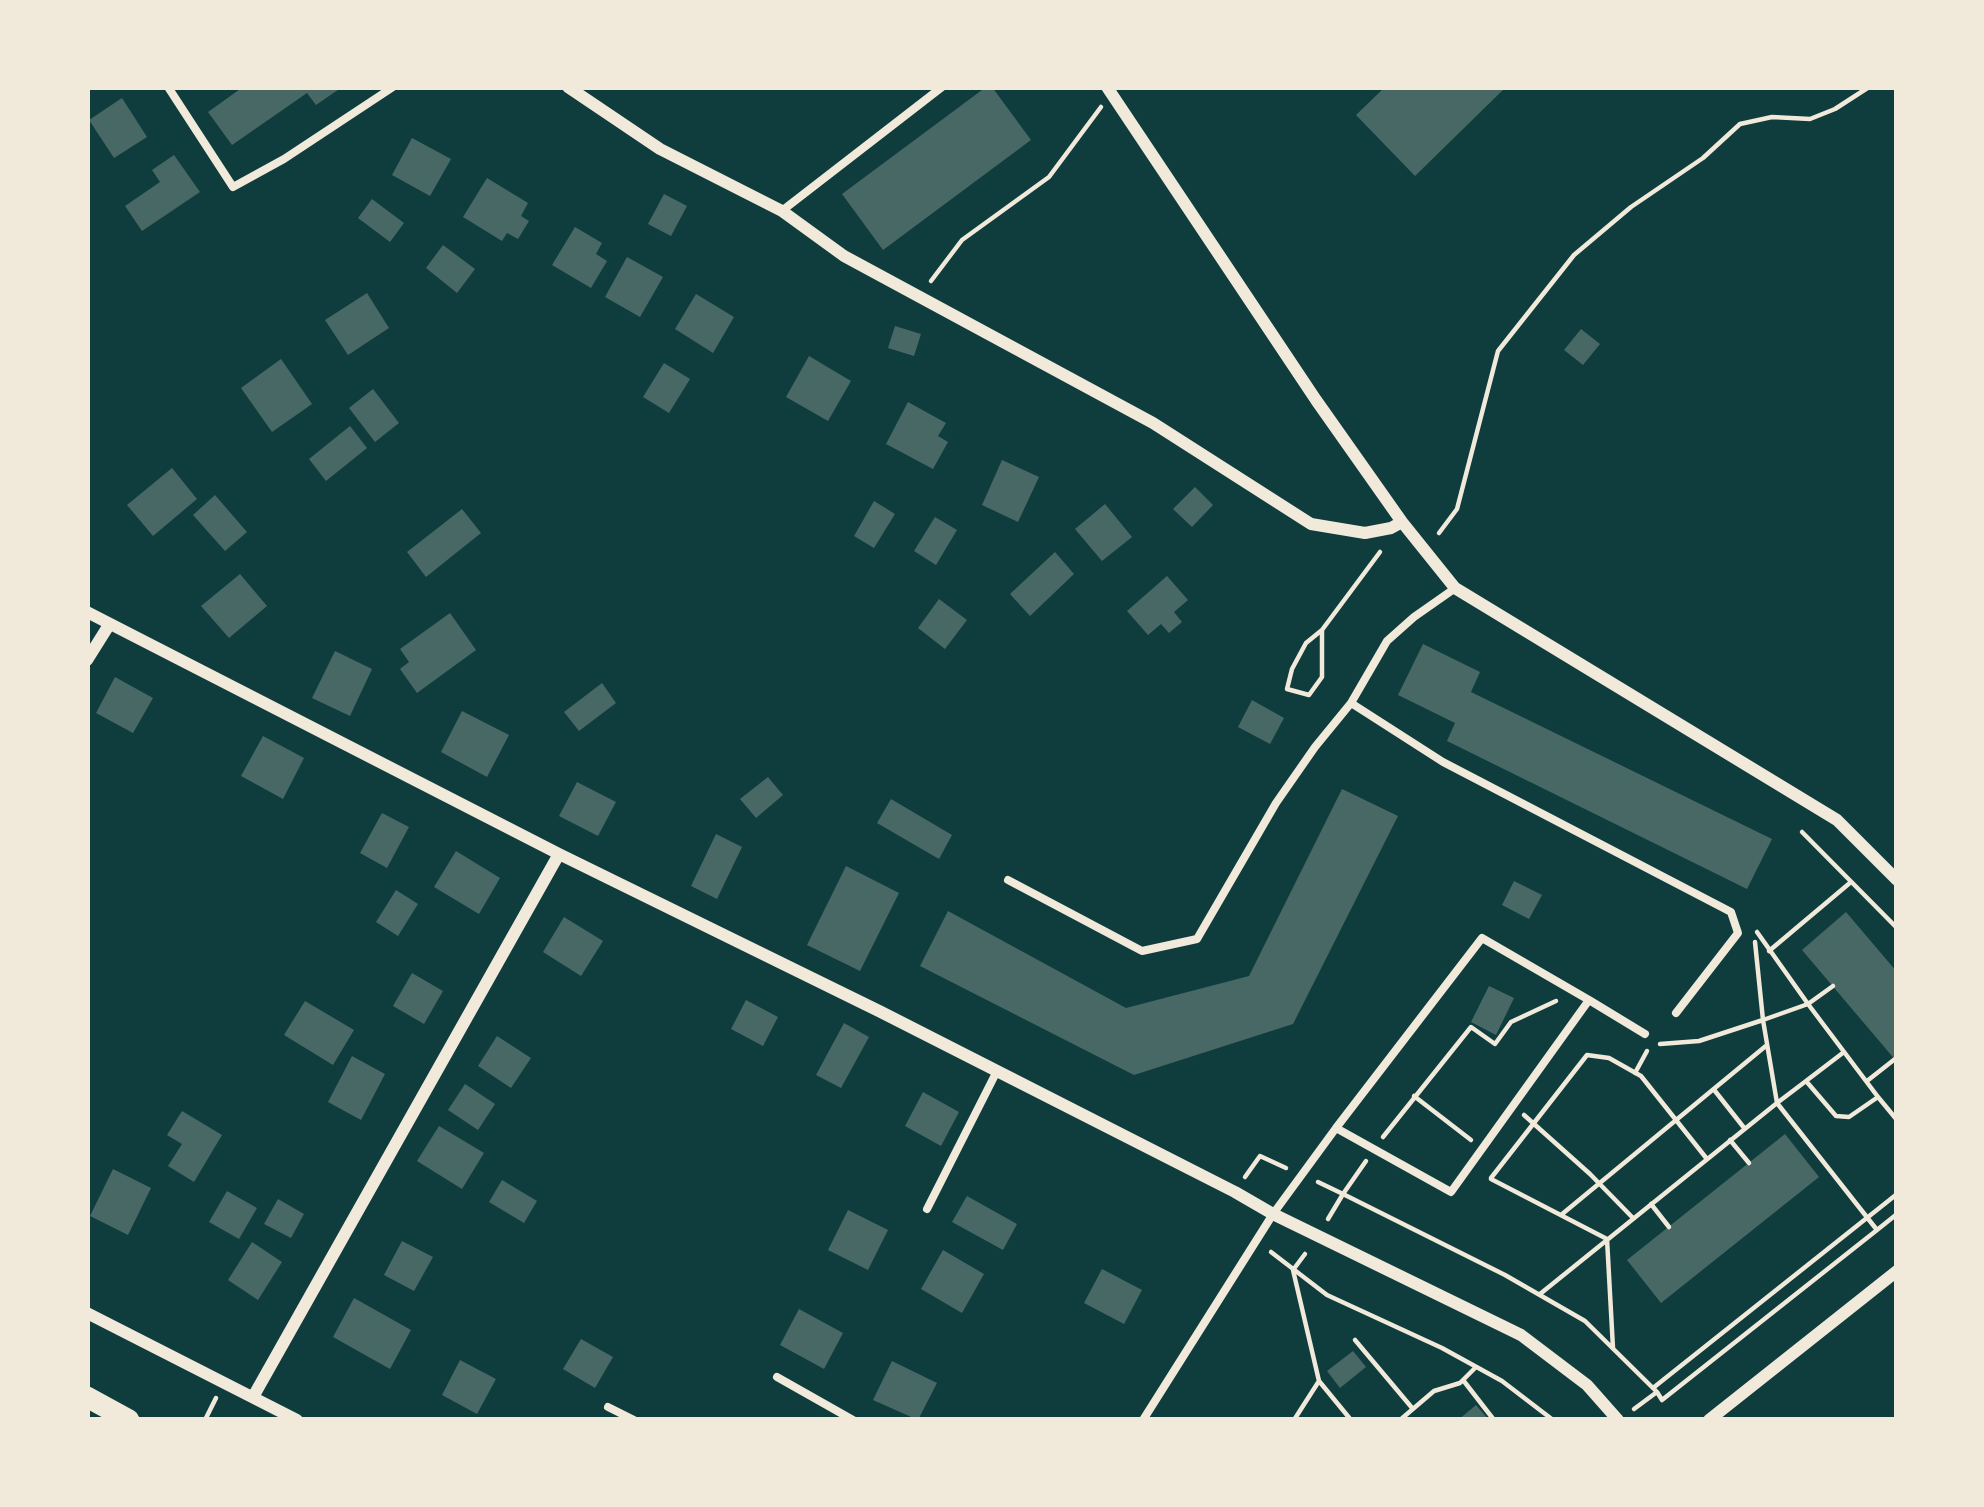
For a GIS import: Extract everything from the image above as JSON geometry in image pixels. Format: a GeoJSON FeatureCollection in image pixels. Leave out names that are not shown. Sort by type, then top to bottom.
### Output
{"type":"FeatureCollection","features":[{"type":"Feature","properties":{"kind":"main road"},"geometry":{"type":"LineString","coordinates":[[87,1397],[129,1420]]}},
{"type":"Feature","properties":{"kind":"street"},"geometry":{"type":"LineString","coordinates":[[568,87],[660,149],[782,211],[844,256],[1153,423],[1311,524],[1365,533],[1402,522]]}},
{"type":"Feature","properties":{"kind":"street"},"geometry":{"type":"LineString","coordinates":[[1109,90],[1402,522],[1455,588],[1837,820],[1897,880]]}},
{"type":"Feature","properties":{"kind":"street"},"geometry":{"type":"LineString","coordinates":[[87,612],[1273,1214],[1521,1335],[1587,1385],[1618,1420]]}},
{"type":"Feature","properties":{"kind":"street"},"geometry":{"type":"LineString","coordinates":[[87,660],[109,625]]}},
{"type":"Feature","properties":{"kind":"street"},"geometry":{"type":"LineString","coordinates":[[253,1397],[559,854]]}},
{"type":"Feature","properties":{"kind":"street"},"geometry":{"type":"LineString","coordinates":[[1709,1420],[1897,1270]]}},
{"type":"Feature","properties":{"kind":"street"},"geometry":{"type":"LineString","coordinates":[[87,1313],[297,1420]]}},
{"type":"Feature","properties":{"kind":"lane"},"geometry":{"type":"LineString","coordinates":[[168,87],[233,187],[393,87]]}},
{"type":"Feature","properties":{"kind":"lane"},"geometry":{"type":"LineString","coordinates":[[782,211],[942,87]]}},
{"type":"Feature","properties":{"kind":"lane"},"geometry":{"type":"LineString","coordinates":[[1008,880],[1142,951],[1196,939],[1276,803],[1351,703],[1387,641],[1455,588]]}},
{"type":"Feature","properties":{"kind":"lane"},"geometry":{"type":"LineString","coordinates":[[1351,703],[1443,762],[1731,912],[1738,933],[1676,1013]]}},
{"type":"Feature","properties":{"kind":"lane"},"geometry":{"type":"LineString","coordinates":[[1143,1420],[1273,1214],[1482,938],[1645,1034]]}},
{"type":"Feature","properties":{"kind":"lane"},"geometry":{"type":"LineString","coordinates":[[1336,1128],[1451,1192],[1589,1000]]}},
{"type":"Feature","properties":{"kind":"lane"},"geometry":{"type":"LineString","coordinates":[[927,1209],[997,1071]]}},
{"type":"Feature","properties":{"kind":"lane"},"geometry":{"type":"LineString","coordinates":[[777,1377],[853,1420]]}},
{"type":"Feature","properties":{"kind":"lane"},"geometry":{"type":"LineString","coordinates":[[608,1407],[634,1420]]}},
{"type":"Feature","properties":{"kind":"path"},"geometry":{"type":"LineString","coordinates":[[1425,551],[1457,509],[1498,351],[1574,255],[1631,207],[1703,158],[1740,124],[1772,117],[1810,119],[1869,87]]}},
{"type":"Feature","properties":{"kind":"path"},"geometry":{"type":"LineString","coordinates":[[919,297],[962,240],[1049,177],[1109,90]]}},
{"type":"Feature","properties":{"kind":"path"},"geometry":{"type":"LineString","coordinates":[[1322,630],[1322,677],[1309,694],[1287,688],[1306,643],[1322,630],[1384,546],[1383,529]]}},
{"type":"Feature","properties":{"kind":"path"},"geometry":{"type":"LineString","coordinates":[[1802,832],[1897,928]]}},
{"type":"Feature","properties":{"kind":"path"},"geometry":{"type":"LineString","coordinates":[[1769,951],[1851,882]]}},
{"type":"Feature","properties":{"kind":"path"},"geometry":{"type":"LineString","coordinates":[[1877,1230],[1778,1103],[1753,926],[1897,1120]]}},
{"type":"Feature","properties":{"kind":"path"},"geometry":{"type":"LineString","coordinates":[[1635,1073],[1651,1045],[1699,1040],[1808,1004],[1833,986]]}},
{"type":"Feature","properties":{"kind":"path"},"geometry":{"type":"LineString","coordinates":[[1235,1192],[1260,1156],[1343,1193],[1471,1027],[1495,1044],[1511,1022],[1576,992]]}},
{"type":"Feature","properties":{"kind":"path"},"geometry":{"type":"LineString","coordinates":[[1561,1215],[1767,1046]]}},
{"type":"Feature","properties":{"kind":"path"},"geometry":{"type":"LineString","coordinates":[[1540,1294],[1845,1052]]}},
{"type":"Feature","properties":{"kind":"path"},"geometry":{"type":"LineString","coordinates":[[1607,1239],[1490,1178],[1587,1055],[1609,1058],[1641,1076],[1707,1159]]}},
{"type":"Feature","properties":{"kind":"path"},"geometry":{"type":"LineString","coordinates":[[1867,1081],[1895,1059]]}},
{"type":"Feature","properties":{"kind":"path"},"geometry":{"type":"LineString","coordinates":[[1806,1082],[1836,1116],[1849,1117],[1878,1097]]}},
{"type":"Feature","properties":{"kind":"path"},"geometry":{"type":"LineString","coordinates":[[1713,1090],[1745,1129]]}},
{"type":"Feature","properties":{"kind":"path"},"geometry":{"type":"LineString","coordinates":[[1414,1096],[1483,1148]]}},
{"type":"Feature","properties":{"kind":"path"},"geometry":{"type":"LineString","coordinates":[[1514,1106],[1633,1218]]}},
{"type":"Feature","properties":{"kind":"path"},"geometry":{"type":"LineString","coordinates":[[1730,1140],[1749,1162]]}},
{"type":"Feature","properties":{"kind":"path"},"geometry":{"type":"LineString","coordinates":[[1897,1194],[1655,1390],[1662,1400],[1897,1214]]}},
{"type":"Feature","properties":{"kind":"path"},"geometry":{"type":"LineString","coordinates":[[1651,1204],[1669,1226]]}},
{"type":"Feature","properties":{"kind":"path"},"geometry":{"type":"LineString","coordinates":[[1607,1239],[1613,1348]]}},
{"type":"Feature","properties":{"kind":"path"},"geometry":{"type":"LineString","coordinates":[[1257,1240],[1328,1295],[1476,1366],[1552,1420]]}},
{"type":"Feature","properties":{"kind":"path"},"geometry":{"type":"LineString","coordinates":[[1355,1340],[1413,1409]]}},
{"type":"Feature","properties":{"kind":"path"},"geometry":{"type":"LineString","coordinates":[[1400,1420],[1434,1391],[1463,1380],[1476,1366]]}},
{"type":"Feature","properties":{"kind":"path"},"geometry":{"type":"LineString","coordinates":[[1463,1380],[1494,1420]]}},
{"type":"Feature","properties":{"kind":"path"},"geometry":{"type":"LineString","coordinates":[[1319,1381],[1351,1420]]}},
{"type":"Feature","properties":{"kind":"path"},"geometry":{"type":"LineString","coordinates":[[205,1420],[213,1406]]}},
{"type":"Feature","properties":{"kind":"building"},"geometry":{"type":"Polygon","coordinates":[[[243,87],[342,87],[316,105],[307,93],[232,145],[208,112],[243,87]]]}},
{"type":"Feature","properties":{"kind":"building"},"geometry":{"type":"Polygon","coordinates":[[[992,87],[1031,140],[883,250],[842,194],[992,87]]]}},
{"type":"Feature","properties":{"kind":"building"},"geometry":{"type":"Polygon","coordinates":[[[1385,87],[1506,87],[1415,176],[1356,115],[1385,87]]]}},
{"type":"Feature","properties":{"kind":"building"},"geometry":{"type":"Polygon","coordinates":[[[122,98],[147,137],[114,158],[89,120],[122,98]]]}},
{"type":"Feature","properties":{"kind":"building"},"geometry":{"type":"Polygon","coordinates":[[[412,138],[451,159],[430,196],[392,175],[412,138]]]}},
{"type":"Feature","properties":{"kind":"building"},"geometry":{"type":"Polygon","coordinates":[[[174,155],[200,192],[142,231],[125,206],[160,182],[152,170],[174,155]]]}},
{"type":"Feature","properties":{"kind":"building"},"geometry":{"type":"Polygon","coordinates":[[[487,178],[528,203],[521,216],[529,221],[518,239],[507,233],[502,241],[463,217],[487,178]]]}},
{"type":"Feature","properties":{"kind":"building"},"geometry":{"type":"Polygon","coordinates":[[[664,194],[687,206],[671,236],[648,224],[664,194]]]}},
{"type":"Feature","properties":{"kind":"building"},"geometry":{"type":"Polygon","coordinates":[[[372,199],[404,223],[390,242],[358,218],[372,199]]]}},
{"type":"Feature","properties":{"kind":"building"},"geometry":{"type":"Polygon","coordinates":[[[575,227],[602,243],[596,254],[607,261],[591,288],[552,265],[575,227]]]}},
{"type":"Feature","properties":{"kind":"building"},"geometry":{"type":"Polygon","coordinates":[[[443,245],[475,269],[457,293],[426,268],[443,245]]]}},
{"type":"Feature","properties":{"kind":"building"},"geometry":{"type":"Polygon","coordinates":[[[627,257],[663,277],[640,317],[605,297],[627,257]]]}},
{"type":"Feature","properties":{"kind":"building"},"geometry":{"type":"Polygon","coordinates":[[[367,293],[389,328],[348,355],[325,320],[367,293]]]}},
{"type":"Feature","properties":{"kind":"building"},"geometry":{"type":"Polygon","coordinates":[[[696,294],[734,317],[713,353],[675,329],[696,294]]]}},
{"type":"Feature","properties":{"kind":"building"},"geometry":{"type":"Polygon","coordinates":[[[895,326],[921,334],[914,356],[888,348],[895,326]]]}},
{"type":"Feature","properties":{"kind":"building"},"geometry":{"type":"Polygon","coordinates":[[[1581,329],[1600,344],[1583,365],[1564,350],[1581,329]]]}},
{"type":"Feature","properties":{"kind":"building"},"geometry":{"type":"Polygon","coordinates":[[[809,356],[851,381],[828,421],[786,397],[809,356]]]}},
{"type":"Feature","properties":{"kind":"building"},"geometry":{"type":"Polygon","coordinates":[[[281,359],[312,404],[272,432],[241,388],[281,359]]]}},
{"type":"Feature","properties":{"kind":"building"},"geometry":{"type":"Polygon","coordinates":[[[664,363],[690,379],[669,413],[643,397],[664,363]]]}},
{"type":"Feature","properties":{"kind":"building"},"geometry":{"type":"Polygon","coordinates":[[[373,389],[399,423],[375,442],[349,408],[373,389]]]}},
{"type":"Feature","properties":{"kind":"building"},"geometry":{"type":"Polygon","coordinates":[[[908,402],[946,423],[938,436],[948,442],[933,469],[886,444],[908,402]]]}},
{"type":"Feature","properties":{"kind":"building"},"geometry":{"type":"Polygon","coordinates":[[[350,426],[367,448],[326,481],[309,459],[350,426]]]}},
{"type":"Feature","properties":{"kind":"building"},"geometry":{"type":"Polygon","coordinates":[[[1002,460],[1039,477],[1018,522],[982,505],[1002,460]]]}},
{"type":"Feature","properties":{"kind":"building"},"geometry":{"type":"Polygon","coordinates":[[[172,468],[197,499],[153,536],[127,505],[172,468]]]}},
{"type":"Feature","properties":{"kind":"building"},"geometry":{"type":"Polygon","coordinates":[[[1195,487],[1213,505],[1192,527],[1173,509],[1195,487]]]}},
{"type":"Feature","properties":{"kind":"building"},"geometry":{"type":"Polygon","coordinates":[[[215,495],[247,532],[225,551],[193,515],[215,495]]]}},
{"type":"Feature","properties":{"kind":"building"},"geometry":{"type":"Polygon","coordinates":[[[874,501],[895,514],[874,548],[854,536],[874,501]]]}},
{"type":"Feature","properties":{"kind":"building"},"geometry":{"type":"Polygon","coordinates":[[[1105,504],[1132,537],[1102,561],[1075,529],[1105,504]]]}},
{"type":"Feature","properties":{"kind":"building"},"geometry":{"type":"Polygon","coordinates":[[[462,509],[481,533],[426,577],[407,552],[462,509]]]}},
{"type":"Feature","properties":{"kind":"building"},"geometry":{"type":"Polygon","coordinates":[[[935,517],[957,530],[936,565],[914,551],[935,517]]]}},
{"type":"Feature","properties":{"kind":"building"},"geometry":{"type":"Polygon","coordinates":[[[1055,552],[1074,574],[1030,616],[1010,594],[1055,552]]]}},
{"type":"Feature","properties":{"kind":"building"},"geometry":{"type":"Polygon","coordinates":[[[240,574],[267,606],[229,638],[201,606],[240,574]]]}},
{"type":"Feature","properties":{"kind":"building"},"geometry":{"type":"Polygon","coordinates":[[[1167,576],[1188,600],[1174,612],[1182,622],[1169,633],[1161,624],[1148,635],[1127,611],[1167,576]]]}},
{"type":"Feature","properties":{"kind":"building"},"geometry":{"type":"Polygon","coordinates":[[[939,599],[967,620],[945,649],[918,628],[939,599]]]}},
{"type":"Feature","properties":{"kind":"building"},"geometry":{"type":"Polygon","coordinates":[[[450,613],[476,650],[417,693],[400,669],[409,662],[400,649],[450,613]]]}},
{"type":"Feature","properties":{"kind":"building"},"geometry":{"type":"Polygon","coordinates":[[[1423,644],[1480,672],[1471,692],[1772,839],[1747,889],[1447,741],[1455,723],[1398,695],[1423,644]]]}},
{"type":"Feature","properties":{"kind":"building"},"geometry":{"type":"Polygon","coordinates":[[[335,651],[372,669],[350,716],[312,698],[335,651]]]}},
{"type":"Feature","properties":{"kind":"building"},"geometry":{"type":"Polygon","coordinates":[[[115,677],[153,698],[133,733],[96,713],[115,677]]]}},
{"type":"Feature","properties":{"kind":"building"},"geometry":{"type":"Polygon","coordinates":[[[602,683],[616,703],[579,731],[564,712],[602,683]]]}},
{"type":"Feature","properties":{"kind":"building"},"geometry":{"type":"Polygon","coordinates":[[[1252,700],[1284,718],[1270,744],[1238,727],[1252,700]]]}},
{"type":"Feature","properties":{"kind":"building"},"geometry":{"type":"Polygon","coordinates":[[[462,711],[509,735],[487,777],[441,752],[462,711]]]}},
{"type":"Feature","properties":{"kind":"building"},"geometry":{"type":"Polygon","coordinates":[[[263,736],[304,758],[283,799],[241,776],[263,736]]]}},
{"type":"Feature","properties":{"kind":"building"},"geometry":{"type":"Polygon","coordinates":[[[768,777],[783,795],[756,818],[740,799],[768,777]]]}},
{"type":"Feature","properties":{"kind":"building"},"geometry":{"type":"Polygon","coordinates":[[[577,782],[616,802],[598,836],[559,816],[577,782]]]}},
{"type":"Feature","properties":{"kind":"building"},"geometry":{"type":"Polygon","coordinates":[[[1342,789],[1398,816],[1293,1024],[1134,1075],[920,966],[948,911],[1126,1008],[1249,976],[1342,789]]]}},
{"type":"Feature","properties":{"kind":"building"},"geometry":{"type":"Polygon","coordinates":[[[891,799],[952,835],[939,859],[877,823],[891,799]]]}},
{"type":"Feature","properties":{"kind":"building"},"geometry":{"type":"Polygon","coordinates":[[[382,813],[409,827],[387,868],[360,853],[382,813]]]}},
{"type":"Feature","properties":{"kind":"building"},"geometry":{"type":"Polygon","coordinates":[[[716,834],[742,847],[717,899],[691,886],[716,834]]]}},
{"type":"Feature","properties":{"kind":"building"},"geometry":{"type":"Polygon","coordinates":[[[456,851],[500,878],[479,914],[434,887],[456,851]]]}},
{"type":"Feature","properties":{"kind":"building"},"geometry":{"type":"Polygon","coordinates":[[[846,866],[899,893],[860,971],[807,945],[846,866]]]}},
{"type":"Feature","properties":{"kind":"building"},"geometry":{"type":"Polygon","coordinates":[[[1514,881],[1542,895],[1529,919],[1502,905],[1514,881]]]}},
{"type":"Feature","properties":{"kind":"building"},"geometry":{"type":"Polygon","coordinates":[[[396,890],[418,904],[398,936],[376,922],[396,890]]]}},
{"type":"Feature","properties":{"kind":"building"},"geometry":{"type":"Polygon","coordinates":[[[1846,912],[1897,972],[1897,1062],[1802,950],[1846,912]]]}},
{"type":"Feature","properties":{"kind":"building"},"geometry":{"type":"Polygon","coordinates":[[[564,917],[603,941],[581,976],[543,952],[564,917]]]}},
{"type":"Feature","properties":{"kind":"building"},"geometry":{"type":"Polygon","coordinates":[[[412,973],[443,991],[424,1024],[393,1006],[412,973]]]}},
{"type":"Feature","properties":{"kind":"building"},"geometry":{"type":"Polygon","coordinates":[[[1489,986],[1514,998],[1496,1035],[1471,1022],[1489,986]]]}},
{"type":"Feature","properties":{"kind":"building"},"geometry":{"type":"Polygon","coordinates":[[[746,1000],[778,1017],[763,1046],[731,1029],[746,1000]]]}},
{"type":"Feature","properties":{"kind":"building"},"geometry":{"type":"Polygon","coordinates":[[[305,1001],[354,1030],[333,1065],[284,1035],[305,1001]]]}},
{"type":"Feature","properties":{"kind":"building"},"geometry":{"type":"Polygon","coordinates":[[[844,1023],[869,1037],[841,1088],[816,1075],[844,1023]]]}},
{"type":"Feature","properties":{"kind":"building"},"geometry":{"type":"Polygon","coordinates":[[[497,1036],[531,1058],[511,1088],[478,1066],[497,1036]]]}},
{"type":"Feature","properties":{"kind":"building"},"geometry":{"type":"Polygon","coordinates":[[[352,1056],[385,1074],[361,1120],[328,1102],[352,1056]]]}},
{"type":"Feature","properties":{"kind":"building"},"geometry":{"type":"Polygon","coordinates":[[[465,1084],[495,1104],[478,1130],[448,1110],[465,1084]]]}},
{"type":"Feature","properties":{"kind":"building"},"geometry":{"type":"Polygon","coordinates":[[[923,1092],[959,1112],[941,1146],[905,1126],[923,1092]]]}},
{"type":"Feature","properties":{"kind":"building"},"geometry":{"type":"Polygon","coordinates":[[[182,1111],[222,1135],[194,1182],[168,1166],[182,1144],[167,1135],[182,1111]]]}},
{"type":"Feature","properties":{"kind":"building"},"geometry":{"type":"Polygon","coordinates":[[[439,1126],[484,1153],[462,1189],[417,1161],[439,1126]]]}},
{"type":"Feature","properties":{"kind":"building"},"geometry":{"type":"Polygon","coordinates":[[[1785,1134],[1819,1177],[1661,1303],[1627,1260],[1785,1134]]]}},
{"type":"Feature","properties":{"kind":"building"},"geometry":{"type":"Polygon","coordinates":[[[113,1169],[151,1188],[128,1235],[90,1216],[113,1169]]]}},
{"type":"Feature","properties":{"kind":"building"},"geometry":{"type":"Polygon","coordinates":[[[502,1180],[537,1201],[524,1223],[489,1202],[502,1180]]]}},
{"type":"Feature","properties":{"kind":"building"},"geometry":{"type":"Polygon","coordinates":[[[227,1191],[257,1208],[239,1239],[209,1222],[227,1191]]]}},
{"type":"Feature","properties":{"kind":"building"},"geometry":{"type":"Polygon","coordinates":[[[967,1196],[1017,1224],[1003,1250],[952,1222],[967,1196]]]}},
{"type":"Feature","properties":{"kind":"building"},"geometry":{"type":"Polygon","coordinates":[[[278,1199],[304,1214],[291,1238],[264,1224],[278,1199]]]}},
{"type":"Feature","properties":{"kind":"building"},"geometry":{"type":"Polygon","coordinates":[[[848,1210],[888,1230],[868,1270],[828,1250],[848,1210]]]}},
{"type":"Feature","properties":{"kind":"building"},"geometry":{"type":"Polygon","coordinates":[[[402,1241],[433,1257],[414,1291],[384,1275],[402,1241]]]}},
{"type":"Feature","properties":{"kind":"building"},"geometry":{"type":"Polygon","coordinates":[[[252,1242],[282,1262],[258,1300],[228,1280],[252,1242]]]}},
{"type":"Feature","properties":{"kind":"building"},"geometry":{"type":"Polygon","coordinates":[[[943,1250],[984,1274],[962,1313],[921,1289],[943,1250]]]}},
{"type":"Feature","properties":{"kind":"building"},"geometry":{"type":"Polygon","coordinates":[[[1102,1269],[1142,1290],[1124,1324],[1084,1303],[1102,1269]]]}},
{"type":"Feature","properties":{"kind":"building"},"geometry":{"type":"Polygon","coordinates":[[[354,1298],[411,1330],[390,1369],[333,1337],[354,1298]]]}},
{"type":"Feature","properties":{"kind":"building"},"geometry":{"type":"Polygon","coordinates":[[[799,1309],[843,1333],[824,1369],[780,1345],[799,1309]]]}},
{"type":"Feature","properties":{"kind":"building"},"geometry":{"type":"Polygon","coordinates":[[[581,1339],[613,1357],[595,1388],[563,1369],[581,1339]]]}},
{"type":"Feature","properties":{"kind":"building"},"geometry":{"type":"Polygon","coordinates":[[[1353,1351],[1366,1367],[1340,1388],[1327,1371],[1353,1351]]]}},
{"type":"Feature","properties":{"kind":"building"},"geometry":{"type":"Polygon","coordinates":[[[460,1360],[496,1379],[477,1414],[442,1395],[460,1360]]]}},
{"type":"Feature","properties":{"kind":"building"},"geometry":{"type":"Polygon","coordinates":[[[892,1361],[937,1383],[918,1420],[873,1400],[892,1361]]]}},
{"type":"Feature","properties":{"kind":"building"},"geometry":{"type":"Polygon","coordinates":[[[1476,1405],[1489,1420],[1458,1420],[1476,1405]]]}}]}
